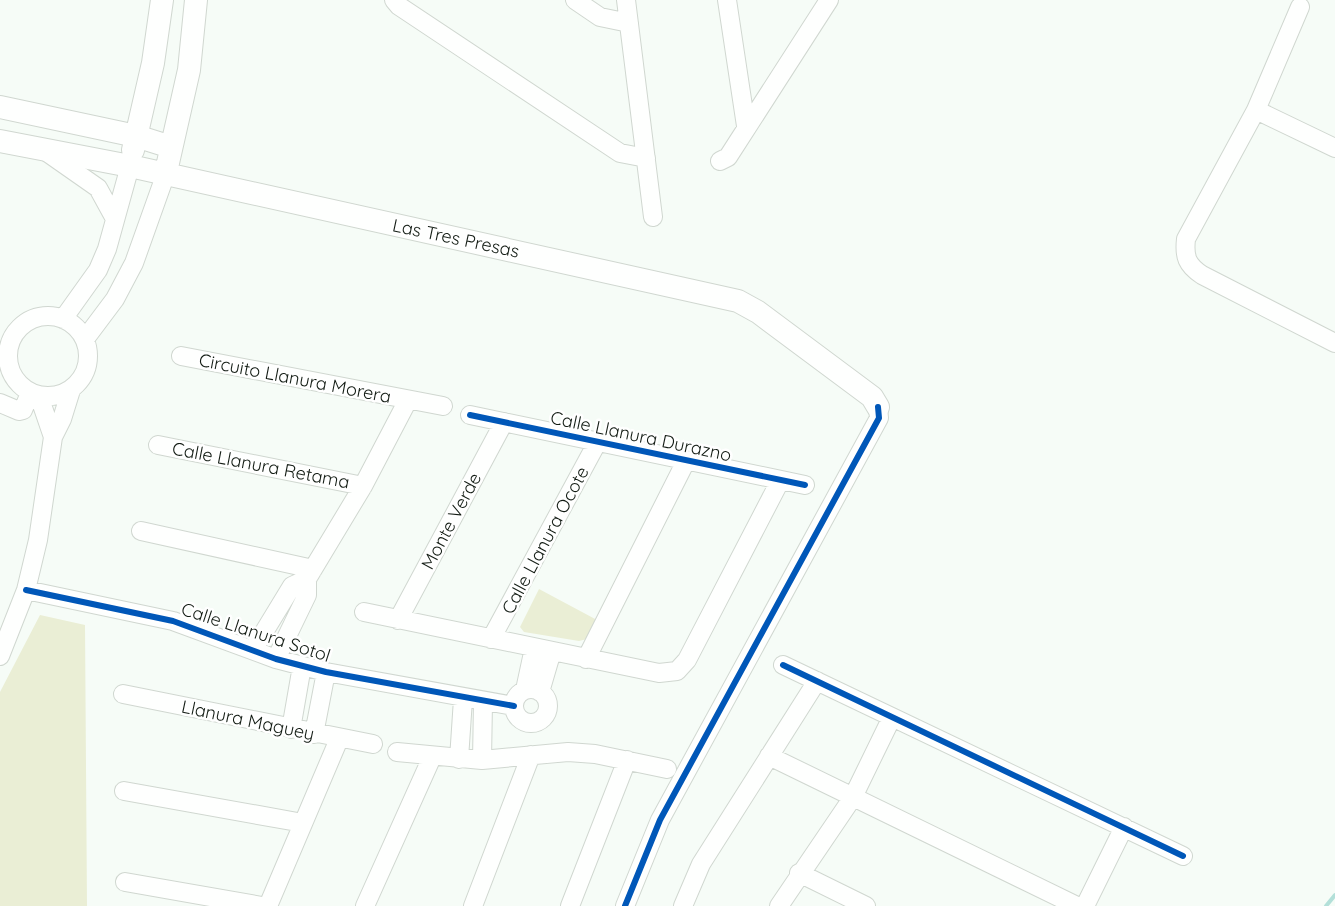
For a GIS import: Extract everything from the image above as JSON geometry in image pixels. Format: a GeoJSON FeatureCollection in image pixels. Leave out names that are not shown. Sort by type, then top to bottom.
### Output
{"type":"FeatureCollection","features":[{"type":"Feature","properties":{"kind":"main road"},"geometry":{"type":"LineString","coordinates":[[130,166],[153,63],[162,0]]}},
{"type":"Feature","properties":{"kind":"main road"},"geometry":{"type":"LineString","coordinates":[[165,176],[189,70],[196,0]]}},
{"type":"Feature","properties":{"kind":"main road"},"geometry":{"type":"LineString","coordinates":[[0,107],[136,136],[171,147]]}},
{"type":"Feature","properties":{"kind":"main road","name":"Las Tres Presas"},"geometry":{"type":"LineString","coordinates":[[0,141],[130,166],[165,176],[738,301],[758,312],[872,397],[878,406]]}},
{"type":"Feature","properties":{"kind":"street"},"geometry":{"type":"LineString","coordinates":[[394,0],[399,6],[620,153],[646,158]]}},
{"type":"Feature","properties":{"kind":"street"},"geometry":{"type":"LineString","coordinates":[[575,0],[600,17],[629,23]]}},
{"type":"Feature","properties":{"kind":"street"},"geometry":{"type":"LineString","coordinates":[[626,0],[653,217]]}},
{"type":"Feature","properties":{"kind":"street"},"geometry":{"type":"LineString","coordinates":[[727,0],[746,126]]}},
{"type":"Feature","properties":{"kind":"street"},"geometry":{"type":"LineString","coordinates":[[720,161],[728,157],[829,0]]}},
{"type":"Feature","properties":{"kind":"street"},"geometry":{"type":"LineString","coordinates":[[1296,2],[1256,110],[1186,239],[1185,258],[1191,268],[1202,275],[1335,343]]}},
{"type":"Feature","properties":{"kind":"street"},"geometry":{"type":"LineString","coordinates":[[1256,110],[1335,148]]}},
{"type":"Feature","properties":{"kind":"street"},"geometry":{"type":"LineString","coordinates":[[41,149],[98,188],[115,219]]}},
{"type":"Feature","properties":{"kind":"street"},"geometry":{"type":"LineString","coordinates":[[63,319],[89,283],[107,249],[130,166]]}},
{"type":"Feature","properties":{"kind":"street"},"geometry":{"type":"LineString","coordinates":[[85,339],[115,299],[134,264],[165,176]]}},
{"type":"Feature","properties":{"kind":"street"},"geometry":{"type":"LineString","coordinates":[[89,283],[115,299]]}},
{"type":"Feature","properties":{"kind":"street"},"geometry":{"type":"LineString","coordinates":[[0,332],[18,329],[39,317],[63,319],[72,324],[85,339],[88,351],[85,373],[71,390],[62,419],[53,437],[45,497],[26,590],[5,630],[0,654]]}},
{"type":"Feature","properties":{"kind":"street"},"geometry":{"type":"LineString","coordinates":[[18,329],[9,346],[4,363],[13,377],[35,394],[53,437]]}},
{"type":"Feature","properties":{"kind":"street","name":"Circuito Llanura Morera"},"geometry":{"type":"LineString","coordinates":[[181,356],[443,406]]}},
{"type":"Feature","properties":{"kind":"street"},"geometry":{"type":"LineString","coordinates":[[35,394],[61,395],[71,390]]}},
{"type":"Feature","properties":{"kind":"street"},"geometry":{"type":"LineString","coordinates":[[0,403],[19,411],[23,410],[35,394]]}},
{"type":"Feature","properties":{"kind":"street","name":"Circuito Llanura Morera"},"geometry":{"type":"LineString","coordinates":[[276,659],[304,603],[310,574],[363,486],[408,400]]}},
{"type":"Feature","properties":{"kind":"street"},"geometry":{"type":"LineString","coordinates":[[625,906],[660,820],[879,418],[878,406]]}},
{"type":"Feature","properties":{"kind":"street","name":"Calle Llanura Durazno"},"geometry":{"type":"LineString","coordinates":[[470,415],[805,485]]}},
{"type":"Feature","properties":{"kind":"street","name":"Monte Verde"},"geometry":{"type":"LineString","coordinates":[[398,620],[504,422]]}},
{"type":"Feature","properties":{"kind":"street","name":"Calle Llanura Ocote"},"geometry":{"type":"LineString","coordinates":[[491,639],[598,441]]}},
{"type":"Feature","properties":{"kind":"street","name":"Calle Llanura Retama"},"geometry":{"type":"LineString","coordinates":[[158,445],[363,486]]}},
{"type":"Feature","properties":{"kind":"street"},"geometry":{"type":"LineString","coordinates":[[586,659],[686,461]]}},
{"type":"Feature","properties":{"kind":"street"},"geometry":{"type":"LineString","coordinates":[[364,612],[659,674],[677,670],[687,660],[780,481]]}},
{"type":"Feature","properties":{"kind":"street"},"geometry":{"type":"LineString","coordinates":[[141,531],[310,574]]}},
{"type":"Feature","properties":{"kind":"street","name":"Circuito Llanura Morera"},"geometry":{"type":"LineString","coordinates":[[253,650],[292,586],[310,574]]}},
{"type":"Feature","properties":{"kind":"street","name":"Calle Llanura Sotol"},"geometry":{"type":"LineString","coordinates":[[26,590],[173,621],[276,659],[326,672],[463,699],[514,706]]}},
{"type":"Feature","properties":{"kind":"street"},"geometry":{"type":"LineString","coordinates":[[532,691],[543,650]]}},
{"type":"Feature","properties":{"kind":"street"},"geometry":{"type":"LineString","coordinates":[[783,665],[1183,856]]}},
{"type":"Feature","properties":{"kind":"street"},"geometry":{"type":"LineString","coordinates":[[291,729],[302,666]]}},
{"type":"Feature","properties":{"kind":"street"},"geometry":{"type":"LineString","coordinates":[[314,734],[326,672]]}},
{"type":"Feature","properties":{"kind":"street"},"geometry":{"type":"LineString","coordinates":[[683,906],[700,864],[817,681]]}},
{"type":"Feature","properties":{"kind":"street"},"geometry":{"type":"LineString","coordinates":[[532,691],[547,707],[538,721],[522,720],[514,706],[517,696],[532,691]]}},
{"type":"Feature","properties":{"kind":"street","name":"Llanura Maguey"},"geometry":{"type":"LineString","coordinates":[[123,694],[373,744]]}},
{"type":"Feature","properties":{"kind":"street"},"geometry":{"type":"LineString","coordinates":[[459,759],[463,699]]}},
{"type":"Feature","properties":{"kind":"street"},"geometry":{"type":"LineString","coordinates":[[482,760],[483,702]]}},
{"type":"Feature","properties":{"kind":"street"},"geometry":{"type":"LineString","coordinates":[[779,906],[799,873],[853,797],[892,717]]}},
{"type":"Feature","properties":{"kind":"street"},"geometry":{"type":"LineString","coordinates":[[268,906],[339,739]]}},
{"type":"Feature","properties":{"kind":"street"},"geometry":{"type":"LineString","coordinates":[[398,752],[482,760],[568,752],[627,760],[667,769]]}},
{"type":"Feature","properties":{"kind":"street"},"geometry":{"type":"LineString","coordinates":[[473,906],[531,755]]}},
{"type":"Feature","properties":{"kind":"street"},"geometry":{"type":"LineString","coordinates":[[770,756],[1077,906]]}},
{"type":"Feature","properties":{"kind":"street"},"geometry":{"type":"LineString","coordinates":[[365,906],[432,757]]}},
{"type":"Feature","properties":{"kind":"street"},"geometry":{"type":"LineString","coordinates":[[570,906],[627,760]]}},
{"type":"Feature","properties":{"kind":"street"},"geometry":{"type":"LineString","coordinates":[[124,791],[303,824]]}},
{"type":"Feature","properties":{"kind":"street"},"geometry":{"type":"LineString","coordinates":[[1085,906],[1124,827]]}},
{"type":"Feature","properties":{"kind":"street"},"geometry":{"type":"LineString","coordinates":[[799,873],[866,906]]}},
{"type":"Feature","properties":{"kind":"street"},"geometry":{"type":"LineString","coordinates":[[125,882],[262,906]]}},
{"type":"Feature","properties":{"kind":"green space"},"geometry":{"type":"Polygon","coordinates":[[[539,589],[597,620],[587,639],[579,641],[524,632],[520,627],[539,589]]]}},
{"type":"Feature","properties":{"kind":"green space"},"geometry":{"type":"Polygon","coordinates":[[[40,615],[85,625],[87,906],[0,906],[0,692],[40,615]]]}},
{"type":"Feature","properties":{"kind":"waterway"},"geometry":{"type":"LineString","coordinates":[[1326,906],[1335,895]]}},
{"type":"Feature","properties":{"kind":"cycle path"},"geometry":{"type":"LineString","coordinates":[[625,906],[660,820],[879,418],[878,407]]}},
{"type":"Feature","properties":{"kind":"cycle path"},"geometry":{"type":"LineString","coordinates":[[470,415],[805,485]]}},
{"type":"Feature","properties":{"kind":"cycle path"},"geometry":{"type":"LineString","coordinates":[[26,590],[173,621],[276,659],[326,672],[514,706]]}},
{"type":"Feature","properties":{"kind":"cycle path"},"geometry":{"type":"LineString","coordinates":[[783,665],[1183,856]]}}]}
